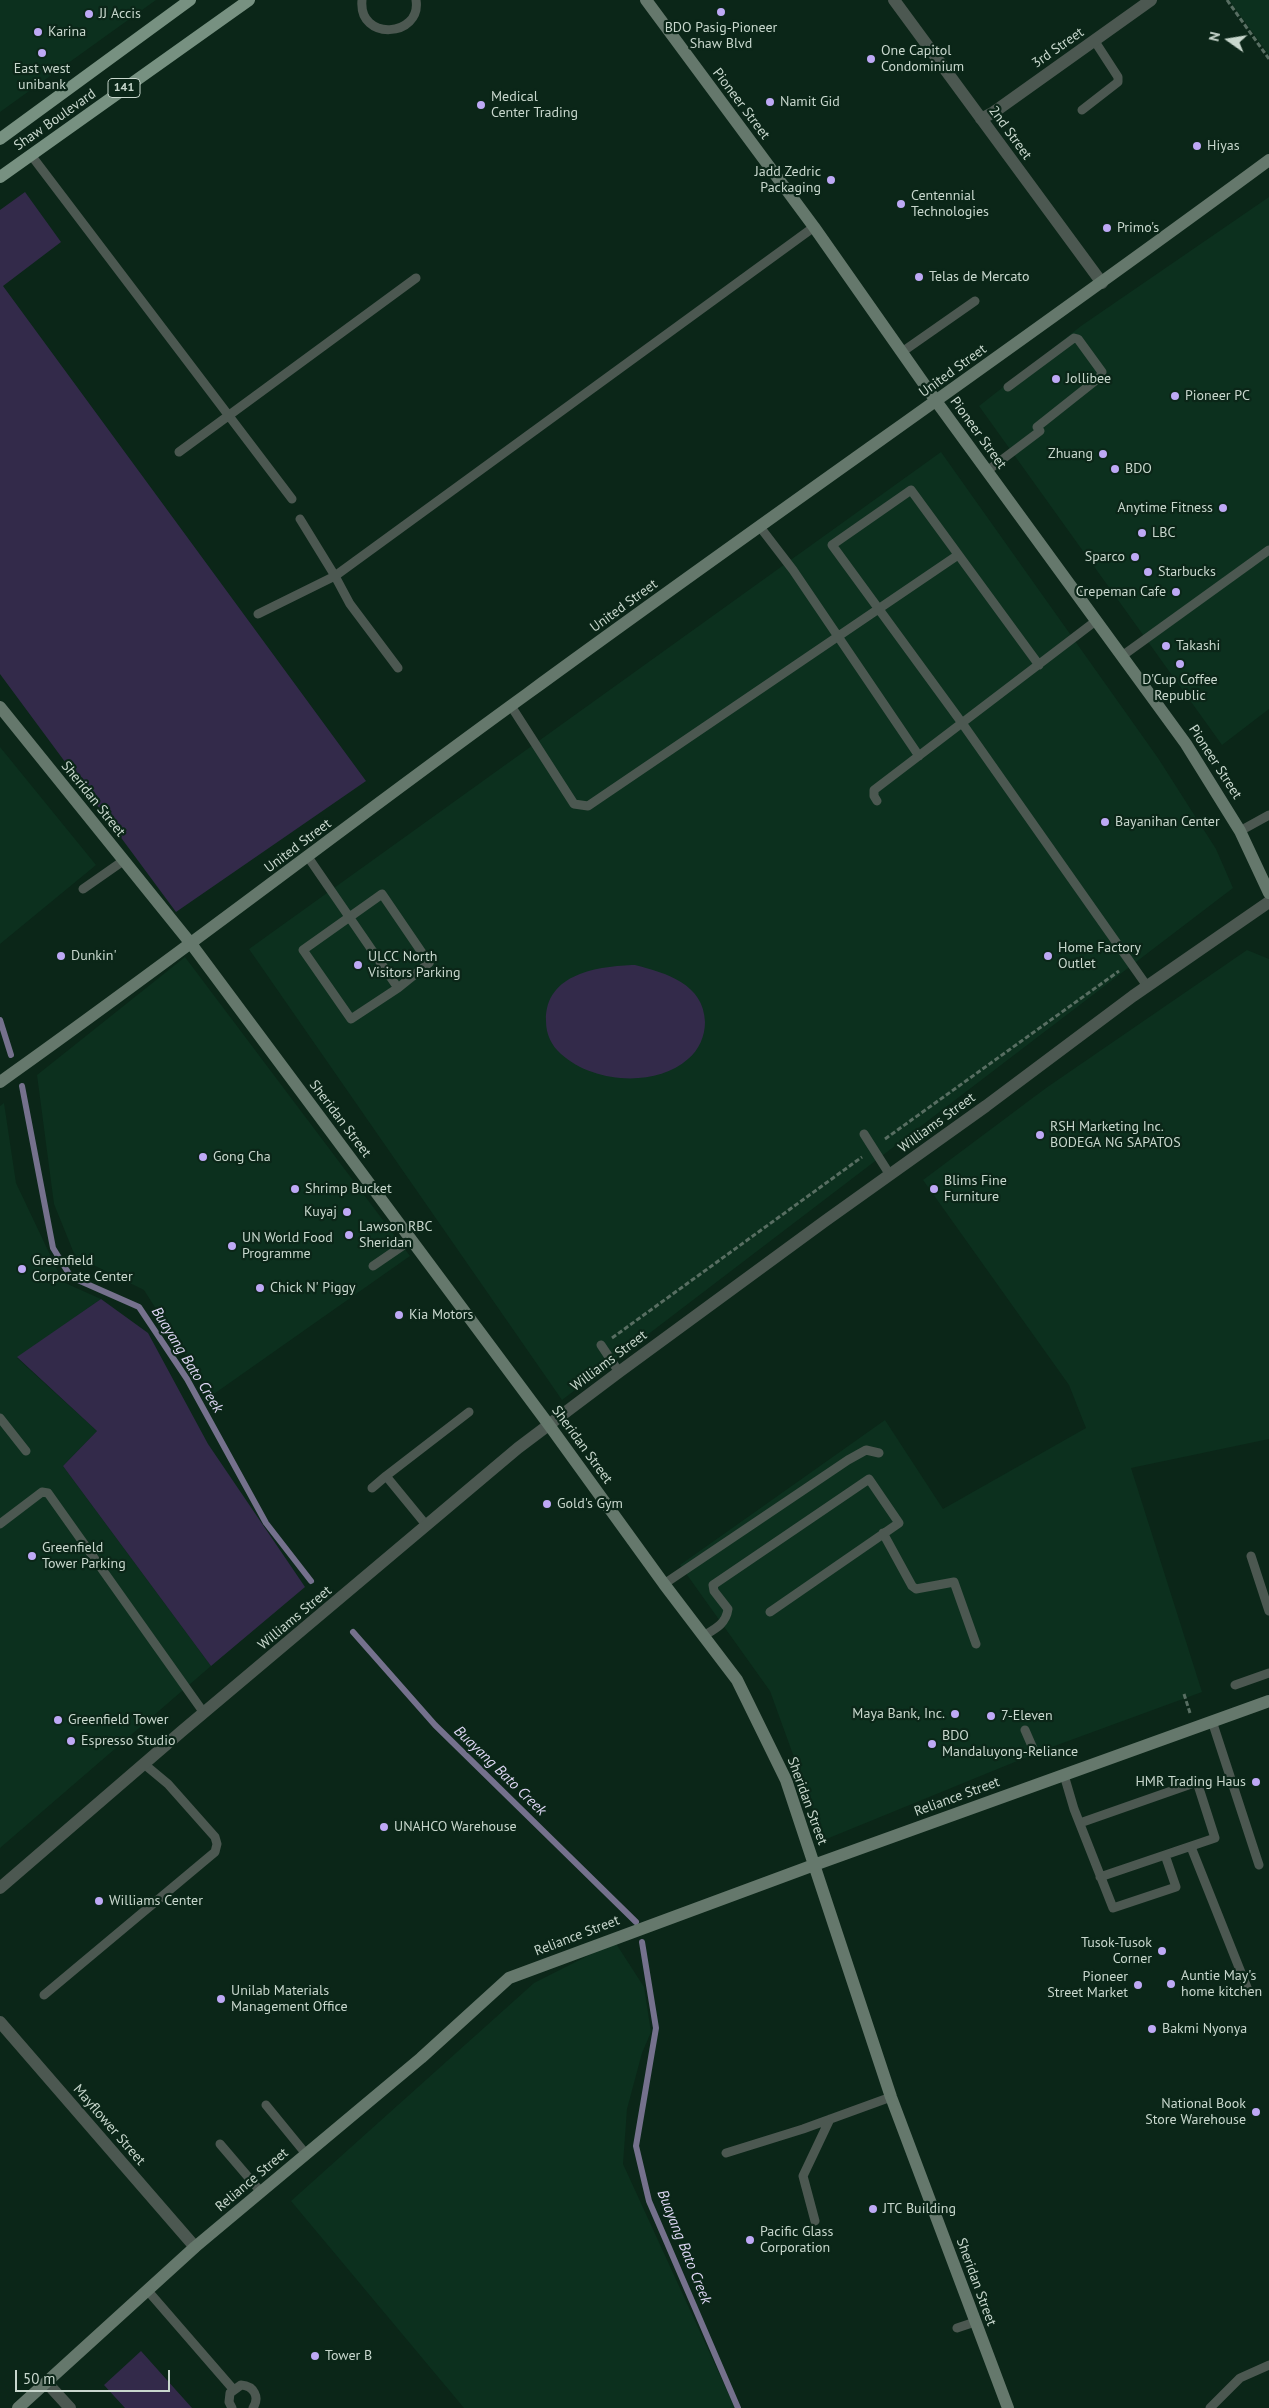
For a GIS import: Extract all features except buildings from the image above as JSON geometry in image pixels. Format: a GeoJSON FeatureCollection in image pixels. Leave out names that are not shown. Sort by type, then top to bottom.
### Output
{"type":"FeatureCollection","features":[{"type":"Feature","properties":{"kind":"main road","name":"Shaw Boulevard"},"geometry":{"type":"LineString","coordinates":[[0,139],[190,0]]}},
{"type":"Feature","properties":{"kind":"main road","name":"Shaw Boulevard"},"geometry":{"type":"LineString","coordinates":[[0,177],[249,0]]}},
{"type":"Feature","properties":{"kind":"street","name":"Pioneer Street"},"geometry":{"type":"LineString","coordinates":[[646,0],[814,227],[936,401],[1186,744],[1240,831],[1269,893]]}},
{"type":"Feature","properties":{"kind":"street","name":"2nd Street"},"geometry":{"type":"LineString","coordinates":[[894,0],[1102,283]]}},
{"type":"Feature","properties":{"kind":"street","name":"3rd Street"},"geometry":{"type":"LineString","coordinates":[[981,119],[994,112],[1151,0]]}},
{"type":"Feature","properties":{"kind":"street","name":"United Street"},"geometry":{"type":"LineString","coordinates":[[0,1082],[192,945],[511,706],[1102,283],[1269,160]]}},
{"type":"Feature","properties":{"kind":"street","name":"Sheridan Street"},"geometry":{"type":"LineString","coordinates":[[0,708],[192,945],[737,1680],[786,1780],[891,2097],[1007,2408]]}},
{"type":"Feature","properties":{"kind":"street","name":"Williams Street"},"geometry":{"type":"LineString","coordinates":[[0,1888],[204,1713],[549,1425],[1147,986],[1269,902]]}},
{"type":"Feature","properties":{"kind":"street","name":"Reliance Street"},"geometry":{"type":"LineString","coordinates":[[18,2408],[148,2292],[194,2247],[421,2058],[508,1978],[814,1865],[1269,1701]]}},
{"type":"Feature","properties":{"kind":"street","name":"Mayflower Street"},"geometry":{"type":"LineString","coordinates":[[0,2022],[194,2247]]}},
{"type":"Feature","properties":{"kind":"street"},"geometry":{"type":"LineString","coordinates":[[47,2383],[70,2408]]}},
{"type":"Feature","properties":{"kind":"lane"},"geometry":{"type":"LineString","coordinates":[[362,0],[361,7],[366,19],[377,28],[390,31],[403,27],[412,18],[417,2],[426,0]]}},
{"type":"Feature","properties":{"kind":"lane"},"geometry":{"type":"LineString","coordinates":[[1082,110],[1118,82],[1118,77],[1094,40]]}},
{"type":"Feature","properties":{"kind":"lane"},"geometry":{"type":"LineString","coordinates":[[31,155],[292,499]]}},
{"type":"Feature","properties":{"kind":"lane"},"geometry":{"type":"LineString","coordinates":[[258,614],[335,576],[814,227]]}},
{"type":"Feature","properties":{"kind":"lane"},"geometry":{"type":"LineString","coordinates":[[179,452],[416,278]]}},
{"type":"Feature","properties":{"kind":"lane"},"geometry":{"type":"LineString","coordinates":[[902,352],[975,301]]}},
{"type":"Feature","properties":{"kind":"lane"},"geometry":{"type":"LineString","coordinates":[[988,471],[1100,377],[1102,372],[1078,340],[1074,338],[1008,387]]}},
{"type":"Feature","properties":{"kind":"lane"},"geometry":{"type":"LineString","coordinates":[[1039,666],[911,490],[832,545],[962,723],[1147,986]]}},
{"type":"Feature","properties":{"kind":"lane"},"geometry":{"type":"LineString","coordinates":[[300,519],[350,604],[398,668]]}},
{"type":"Feature","properties":{"kind":"lane"},"geometry":{"type":"LineString","coordinates":[[760,527],[793,570],[919,756]]}},
{"type":"Feature","properties":{"kind":"lane"},"geometry":{"type":"LineString","coordinates":[[1122,656],[1269,550]]}},
{"type":"Feature","properties":{"kind":"lane"},"geometry":{"type":"LineString","coordinates":[[511,706],[574,804],[588,806],[838,638],[878,608],[958,554]]}},
{"type":"Feature","properties":{"kind":"lane"},"geometry":{"type":"LineString","coordinates":[[877,801],[874,796],[874,790],[1097,620]]}},
{"type":"Feature","properties":{"kind":"lane"},"geometry":{"type":"LineString","coordinates":[[1240,831],[1269,815]]}},
{"type":"Feature","properties":{"kind":"lane"},"geometry":{"type":"LineString","coordinates":[[308,857],[348,918],[398,988]]}},
{"type":"Feature","properties":{"kind":"lane"},"geometry":{"type":"LineString","coordinates":[[83,889],[123,861]]}},
{"type":"Feature","properties":{"kind":"lane"},"geometry":{"type":"LineString","coordinates":[[384,894],[430,961],[429,965],[353,1019],[349,1018],[303,950],[348,918],[384,894]]}},
{"type":"Feature","properties":{"kind":"lane"},"geometry":{"type":"LineString","coordinates":[[864,1134],[890,1175]]}},
{"type":"Feature","properties":{"kind":"lane"},"geometry":{"type":"LineString","coordinates":[[373,1266],[411,1240]]}},
{"type":"Feature","properties":{"kind":"lane"},"geometry":{"type":"LineString","coordinates":[[601,1346],[619,1372]]}},
{"type":"Feature","properties":{"kind":"lane"},"geometry":{"type":"LineString","coordinates":[[372,1488],[469,1412]]}},
{"type":"Feature","properties":{"kind":"lane"},"geometry":{"type":"LineString","coordinates":[[0,1418],[26,1451]]}},
{"type":"Feature","properties":{"kind":"lane"},"geometry":{"type":"LineString","coordinates":[[664,1584],[848,1460],[866,1450],[879,1453]]}},
{"type":"Feature","properties":{"kind":"lane"},"geometry":{"type":"LineString","coordinates":[[386,1476],[427,1526]]}},
{"type":"Feature","properties":{"kind":"lane"},"geometry":{"type":"LineString","coordinates":[[703,1636],[718,1627],[727,1616],[728,1609],[714,1591],[713,1585],[870,1480],[899,1523],[770,1612]]}},
{"type":"Feature","properties":{"kind":"lane"},"geometry":{"type":"LineString","coordinates":[[0,1524],[42,1492],[48,1493],[204,1713]]}},
{"type":"Feature","properties":{"kind":"lane"},"geometry":{"type":"LineString","coordinates":[[884,1534],[912,1586],[916,1589],[954,1582],[976,1644]]}},
{"type":"Feature","properties":{"kind":"lane"},"geometry":{"type":"LineString","coordinates":[[1251,1556],[1269,1611]]}},
{"type":"Feature","properties":{"kind":"lane"},"geometry":{"type":"LineString","coordinates":[[1236,1685],[1269,1673]]}},
{"type":"Feature","properties":{"kind":"lane"},"geometry":{"type":"LineString","coordinates":[[1212,1721],[1259,1865]]}},
{"type":"Feature","properties":{"kind":"lane"},"geometry":{"type":"LineString","coordinates":[[1026,1730],[1035,1753]]}},
{"type":"Feature","properties":{"kind":"lane"},"geometry":{"type":"LineString","coordinates":[[44,1995],[215,1852],[217,1844],[215,1837],[168,1784],[144,1764]]}},
{"type":"Feature","properties":{"kind":"lane"},"geometry":{"type":"LineString","coordinates":[[1064,1775],[1112,1908],[1176,1887],[1165,1855]]}},
{"type":"Feature","properties":{"kind":"lane"},"geometry":{"type":"LineString","coordinates":[[1080,1823],[1197,1782],[1215,1838],[1100,1878]]}},
{"type":"Feature","properties":{"kind":"lane"},"geometry":{"type":"LineString","coordinates":[[1191,1847],[1248,1990]]}},
{"type":"Feature","properties":{"kind":"lane"},"geometry":{"type":"LineString","coordinates":[[726,2153],[891,2097]]}},
{"type":"Feature","properties":{"kind":"lane"},"geometry":{"type":"LineString","coordinates":[[266,2105],[306,2154]]}},
{"type":"Feature","properties":{"kind":"lane"},"geometry":{"type":"LineString","coordinates":[[815,2221],[803,2176],[830,2119]]}},
{"type":"Feature","properties":{"kind":"lane"},"geometry":{"type":"LineString","coordinates":[[220,2144],[261,2192]]}},
{"type":"Feature","properties":{"kind":"lane"},"geometry":{"type":"LineString","coordinates":[[148,2292],[233,2389]]}},
{"type":"Feature","properties":{"kind":"lane"},"geometry":{"type":"LineString","coordinates":[[957,2328],[975,2322]]}},
{"type":"Feature","properties":{"kind":"lane"},"geometry":{"type":"LineString","coordinates":[[1210,2408],[1240,2378],[1269,2365]]}},
{"type":"Feature","properties":{"kind":"lane"},"geometry":{"type":"LineString","coordinates":[[232,2408],[229,2397],[233,2389],[246,2385],[253,2390],[257,2398],[253,2408]]}},
{"type":"Feature","properties":{"kind":"path"},"geometry":{"type":"LineString","coordinates":[[1227,0],[1269,59]]}},
{"type":"Feature","properties":{"kind":"path"},"geometry":{"type":"LineString","coordinates":[[601,1346],[1131,962]]}},
{"type":"Feature","properties":{"kind":"path"},"geometry":{"type":"LineString","coordinates":[[1184,1694],[1187,1706]]}},
{"type":"Feature","properties":{"kind":"shaded area"},"geometry":{"type":"Polygon","coordinates":[[[0,0],[156,0],[0,112],[0,0]]]}},
{"type":"Feature","properties":{"kind":"shaded area"},"geometry":{"type":"Polygon","coordinates":[[[1229,0],[1269,0],[1269,55],[1229,0]]]}},
{"type":"Feature","properties":{"kind":"shaded area"},"geometry":{"type":"Polygon","coordinates":[[[25,192],[61,242],[3,286],[366,781],[176,912],[0,674],[0,210],[25,192]]]}},
{"type":"Feature","properties":{"kind":"shaded area","name":"Pioneer PC"},"geometry":{"type":"Polygon","coordinates":[[[1269,197],[1269,709],[1222,745],[979,406],[1081,326],[1269,197]]]}},
{"type":"Feature","properties":{"kind":"shaded area"},"geometry":{"type":"Polygon","coordinates":[[[941,452],[1158,758],[1216,849],[1233,888],[562,1400],[249,949],[941,452]]]}},
{"type":"Feature","properties":{"kind":"shaded area"},"geometry":{"type":"Polygon","coordinates":[[[0,747],[96,865],[0,944],[0,747]]]}},
{"type":"Feature","properties":{"kind":"shaded area"},"geometry":{"type":"Polygon","coordinates":[[[1247,950],[1269,959],[1269,1439],[1131,1468],[1202,1692],[1049,1748],[824,1840],[770,1691],[680,1565],[885,1420],[943,1509],[1086,1428],[1069,1385],[923,1180],[1046,1088],[1247,950]]]}},
{"type":"Feature","properties":{"kind":"shaded area"},"geometry":{"type":"Polygon","coordinates":[[[185,957],[410,1256],[211,1396],[144,1290],[75,1256],[54,1204],[37,1075],[185,957]]]}},
{"type":"Feature","properties":{"kind":"shaded area"},"geometry":{"type":"Polygon","coordinates":[[[635,965],[659,972],[681,982],[691,989],[698,998],[703,1009],[705,1027],[698,1047],[688,1059],[674,1068],[659,1075],[642,1078],[607,1076],[574,1064],[557,1051],[548,1035],[546,1021],[548,1005],[554,992],[564,982],[577,975],[606,967],[635,965]]]}},
{"type":"Feature","properties":{"kind":"shaded area"},"geometry":{"type":"Polygon","coordinates":[[[4,1103],[16,1183],[63,1282],[101,1299],[17,1358],[97,1431],[63,1466],[211,1666],[0,1848],[0,1106],[4,1103]]]}},
{"type":"Feature","properties":{"kind":"shaded area"},"geometry":{"type":"Polygon","coordinates":[[[101,1299],[148,1333],[208,1444],[305,1587],[211,1666],[63,1466],[97,1431],[17,1357],[101,1299]]]}},
{"type":"Feature","properties":{"kind":"shaded area"},"geometry":{"type":"Polygon","coordinates":[[[615,1942],[644,1987],[651,2032],[642,2053],[627,2109],[623,2164],[735,2408],[464,2408],[291,2201],[534,1983],[615,1942]]]}},
{"type":"Feature","properties":{"kind":"shaded area"},"geometry":{"type":"Polygon","coordinates":[[[141,2351],[192,2408],[125,2408],[104,2385],[141,2351]]]}},
{"type":"Feature","properties":{"kind":"waterway","name":"Buayang Bato Creek"},"geometry":{"type":"LineString","coordinates":[[0,1020],[11,1055]]}},
{"type":"Feature","properties":{"kind":"waterway","name":"Buayang Bato Creek"},"geometry":{"type":"LineString","coordinates":[[22,1086],[53,1248],[71,1277],[139,1307],[187,1379],[266,1523],[311,1581]]}},
{"type":"Feature","properties":{"kind":"waterway","name":"Buayang Bato Creek"},"geometry":{"type":"LineString","coordinates":[[353,1632],[435,1725],[636,1922]]}},
{"type":"Feature","properties":{"kind":"waterway","name":"Buayang Bato Creek"},"geometry":{"type":"LineString","coordinates":[[642,1942],[656,2028],[636,2146],[649,2201],[738,2408]]}},
{"type":"Feature","properties":{"kind":"place","name":"BDO Pasig-Pioneer Shaw Blvd"},"geometry":{"type":"Point","coordinates":[721,12]}},
{"type":"Feature","properties":{"kind":"place","name":"JJ Accis"},"geometry":{"type":"Point","coordinates":[89,14]}},
{"type":"Feature","properties":{"kind":"place","name":"Karina"},"geometry":{"type":"Point","coordinates":[38,32]}},
{"type":"Feature","properties":{"kind":"place","name":"East west unibank"},"geometry":{"type":"Point","coordinates":[42,53]}},
{"type":"Feature","properties":{"kind":"place","name":"One Capitol Condominium"},"geometry":{"type":"Point","coordinates":[871,59]}},
{"type":"Feature","properties":{"kind":"place","name":"Namit Gid"},"geometry":{"type":"Point","coordinates":[770,102]}},
{"type":"Feature","properties":{"kind":"place","name":"Medical Center Trading"},"geometry":{"type":"Point","coordinates":[481,105]}},
{"type":"Feature","properties":{"kind":"place","name":"Hiyas"},"geometry":{"type":"Point","coordinates":[1197,146]}},
{"type":"Feature","properties":{"kind":"place","name":"Jadd Zedric Packaging"},"geometry":{"type":"Point","coordinates":[831,180]}},
{"type":"Feature","properties":{"kind":"place","name":"Centennial Technologies"},"geometry":{"type":"Point","coordinates":[901,204]}},
{"type":"Feature","properties":{"kind":"place","name":"Primo's"},"geometry":{"type":"Point","coordinates":[1107,228]}},
{"type":"Feature","properties":{"kind":"place","name":"Telas de Mercato"},"geometry":{"type":"Point","coordinates":[919,277]}},
{"type":"Feature","properties":{"kind":"place","name":"Jollibee"},"geometry":{"type":"Point","coordinates":[1056,379]}},
{"type":"Feature","properties":{"kind":"place","name":"Pioneer PC"},"geometry":{"type":"Point","coordinates":[1175,396]}},
{"type":"Feature","properties":{"kind":"place","name":"Zhuang"},"geometry":{"type":"Point","coordinates":[1103,454]}},
{"type":"Feature","properties":{"kind":"place","name":"BDO"},"geometry":{"type":"Point","coordinates":[1115,469]}},
{"type":"Feature","properties":{"kind":"place","name":"Anytime Fitness"},"geometry":{"type":"Point","coordinates":[1223,508]}},
{"type":"Feature","properties":{"kind":"place","name":"LBC"},"geometry":{"type":"Point","coordinates":[1142,533]}},
{"type":"Feature","properties":{"kind":"place","name":"Sparco"},"geometry":{"type":"Point","coordinates":[1135,557]}},
{"type":"Feature","properties":{"kind":"place","name":"Starbucks"},"geometry":{"type":"Point","coordinates":[1148,572]}},
{"type":"Feature","properties":{"kind":"place","name":"Crepeman Cafe"},"geometry":{"type":"Point","coordinates":[1176,592]}},
{"type":"Feature","properties":{"kind":"place","name":"Takashi"},"geometry":{"type":"Point","coordinates":[1166,646]}},
{"type":"Feature","properties":{"kind":"place","name":"D'Cup Coffee Republic"},"geometry":{"type":"Point","coordinates":[1180,664]}},
{"type":"Feature","properties":{"kind":"place","name":"Bayanihan Center"},"geometry":{"type":"Point","coordinates":[1105,822]}},
{"type":"Feature","properties":{"kind":"place","name":"Dunkin'"},"geometry":{"type":"Point","coordinates":[61,956]}},
{"type":"Feature","properties":{"kind":"place","name":"Home Factory Outlet"},"geometry":{"type":"Point","coordinates":[1048,956]}},
{"type":"Feature","properties":{"kind":"place","name":"ULCC North Visitors Parking"},"geometry":{"type":"Point","coordinates":[358,965]}},
{"type":"Feature","properties":{"kind":"place","name":"RSH Marketing Inc. BODEGA NG SAPATOS"},"geometry":{"type":"Point","coordinates":[1040,1135]}},
{"type":"Feature","properties":{"kind":"place","name":"Gong Cha"},"geometry":{"type":"Point","coordinates":[203,1157]}},
{"type":"Feature","properties":{"kind":"place","name":"Shrimp Bucket"},"geometry":{"type":"Point","coordinates":[295,1189]}},
{"type":"Feature","properties":{"kind":"place","name":"Blims Fine Furniture"},"geometry":{"type":"Point","coordinates":[934,1189]}},
{"type":"Feature","properties":{"kind":"place","name":"Kuyaj"},"geometry":{"type":"Point","coordinates":[347,1212]}},
{"type":"Feature","properties":{"kind":"place","name":"Lawson RBC Sheridan"},"geometry":{"type":"Point","coordinates":[349,1235]}},
{"type":"Feature","properties":{"kind":"place","name":"UN World Food Programme"},"geometry":{"type":"Point","coordinates":[232,1246]}},
{"type":"Feature","properties":{"kind":"place","name":"Greenfield Corporate Center"},"geometry":{"type":"Point","coordinates":[22,1269]}},
{"type":"Feature","properties":{"kind":"place","name":"Chick N' Piggy"},"geometry":{"type":"Point","coordinates":[260,1288]}},
{"type":"Feature","properties":{"kind":"place","name":"Kia Motors"},"geometry":{"type":"Point","coordinates":[399,1315]}},
{"type":"Feature","properties":{"kind":"place","name":"Gold's Gym"},"geometry":{"type":"Point","coordinates":[547,1504]}},
{"type":"Feature","properties":{"kind":"place","name":"Greenfield Tower Parking"},"geometry":{"type":"Point","coordinates":[32,1556]}},
{"type":"Feature","properties":{"kind":"place","name":"Maya Bank, Inc."},"geometry":{"type":"Point","coordinates":[955,1714]}},
{"type":"Feature","properties":{"kind":"place","name":"7-Eleven"},"geometry":{"type":"Point","coordinates":[991,1716]}},
{"type":"Feature","properties":{"kind":"place","name":"Greenfield Tower"},"geometry":{"type":"Point","coordinates":[58,1720]}},
{"type":"Feature","properties":{"kind":"place","name":"Espresso Studio"},"geometry":{"type":"Point","coordinates":[71,1741]}},
{"type":"Feature","properties":{"kind":"place","name":"BDO Mandaluyong-Reliance"},"geometry":{"type":"Point","coordinates":[932,1744]}},
{"type":"Feature","properties":{"kind":"place","name":"HMR Trading Haus"},"geometry":{"type":"Point","coordinates":[1256,1782]}},
{"type":"Feature","properties":{"kind":"place","name":"UNAHCO Warehouse"},"geometry":{"type":"Point","coordinates":[384,1827]}},
{"type":"Feature","properties":{"kind":"place","name":"Williams Center"},"geometry":{"type":"Point","coordinates":[99,1901]}},
{"type":"Feature","properties":{"kind":"place","name":"Tusok-Tusok Corner"},"geometry":{"type":"Point","coordinates":[1162,1951]}},
{"type":"Feature","properties":{"kind":"place","name":"Auntie May's home kitchen"},"geometry":{"type":"Point","coordinates":[1171,1984]}},
{"type":"Feature","properties":{"kind":"place","name":"Pioneer Street Market"},"geometry":{"type":"Point","coordinates":[1138,1985]}},
{"type":"Feature","properties":{"kind":"place","name":"Unilab Materials Management Office"},"geometry":{"type":"Point","coordinates":[221,1999]}},
{"type":"Feature","properties":{"kind":"place","name":"Bakmi Nyonya"},"geometry":{"type":"Point","coordinates":[1152,2029]}},
{"type":"Feature","properties":{"kind":"place","name":"National Book Store Warehouse"},"geometry":{"type":"Point","coordinates":[1256,2112]}},
{"type":"Feature","properties":{"kind":"place","name":"JTC Building"},"geometry":{"type":"Point","coordinates":[873,2209]}},
{"type":"Feature","properties":{"kind":"place","name":"Pacific Glass Corporation"},"geometry":{"type":"Point","coordinates":[750,2240]}},
{"type":"Feature","properties":{"kind":"place","name":"Tower B"},"geometry":{"type":"Point","coordinates":[315,2356]}}]}
